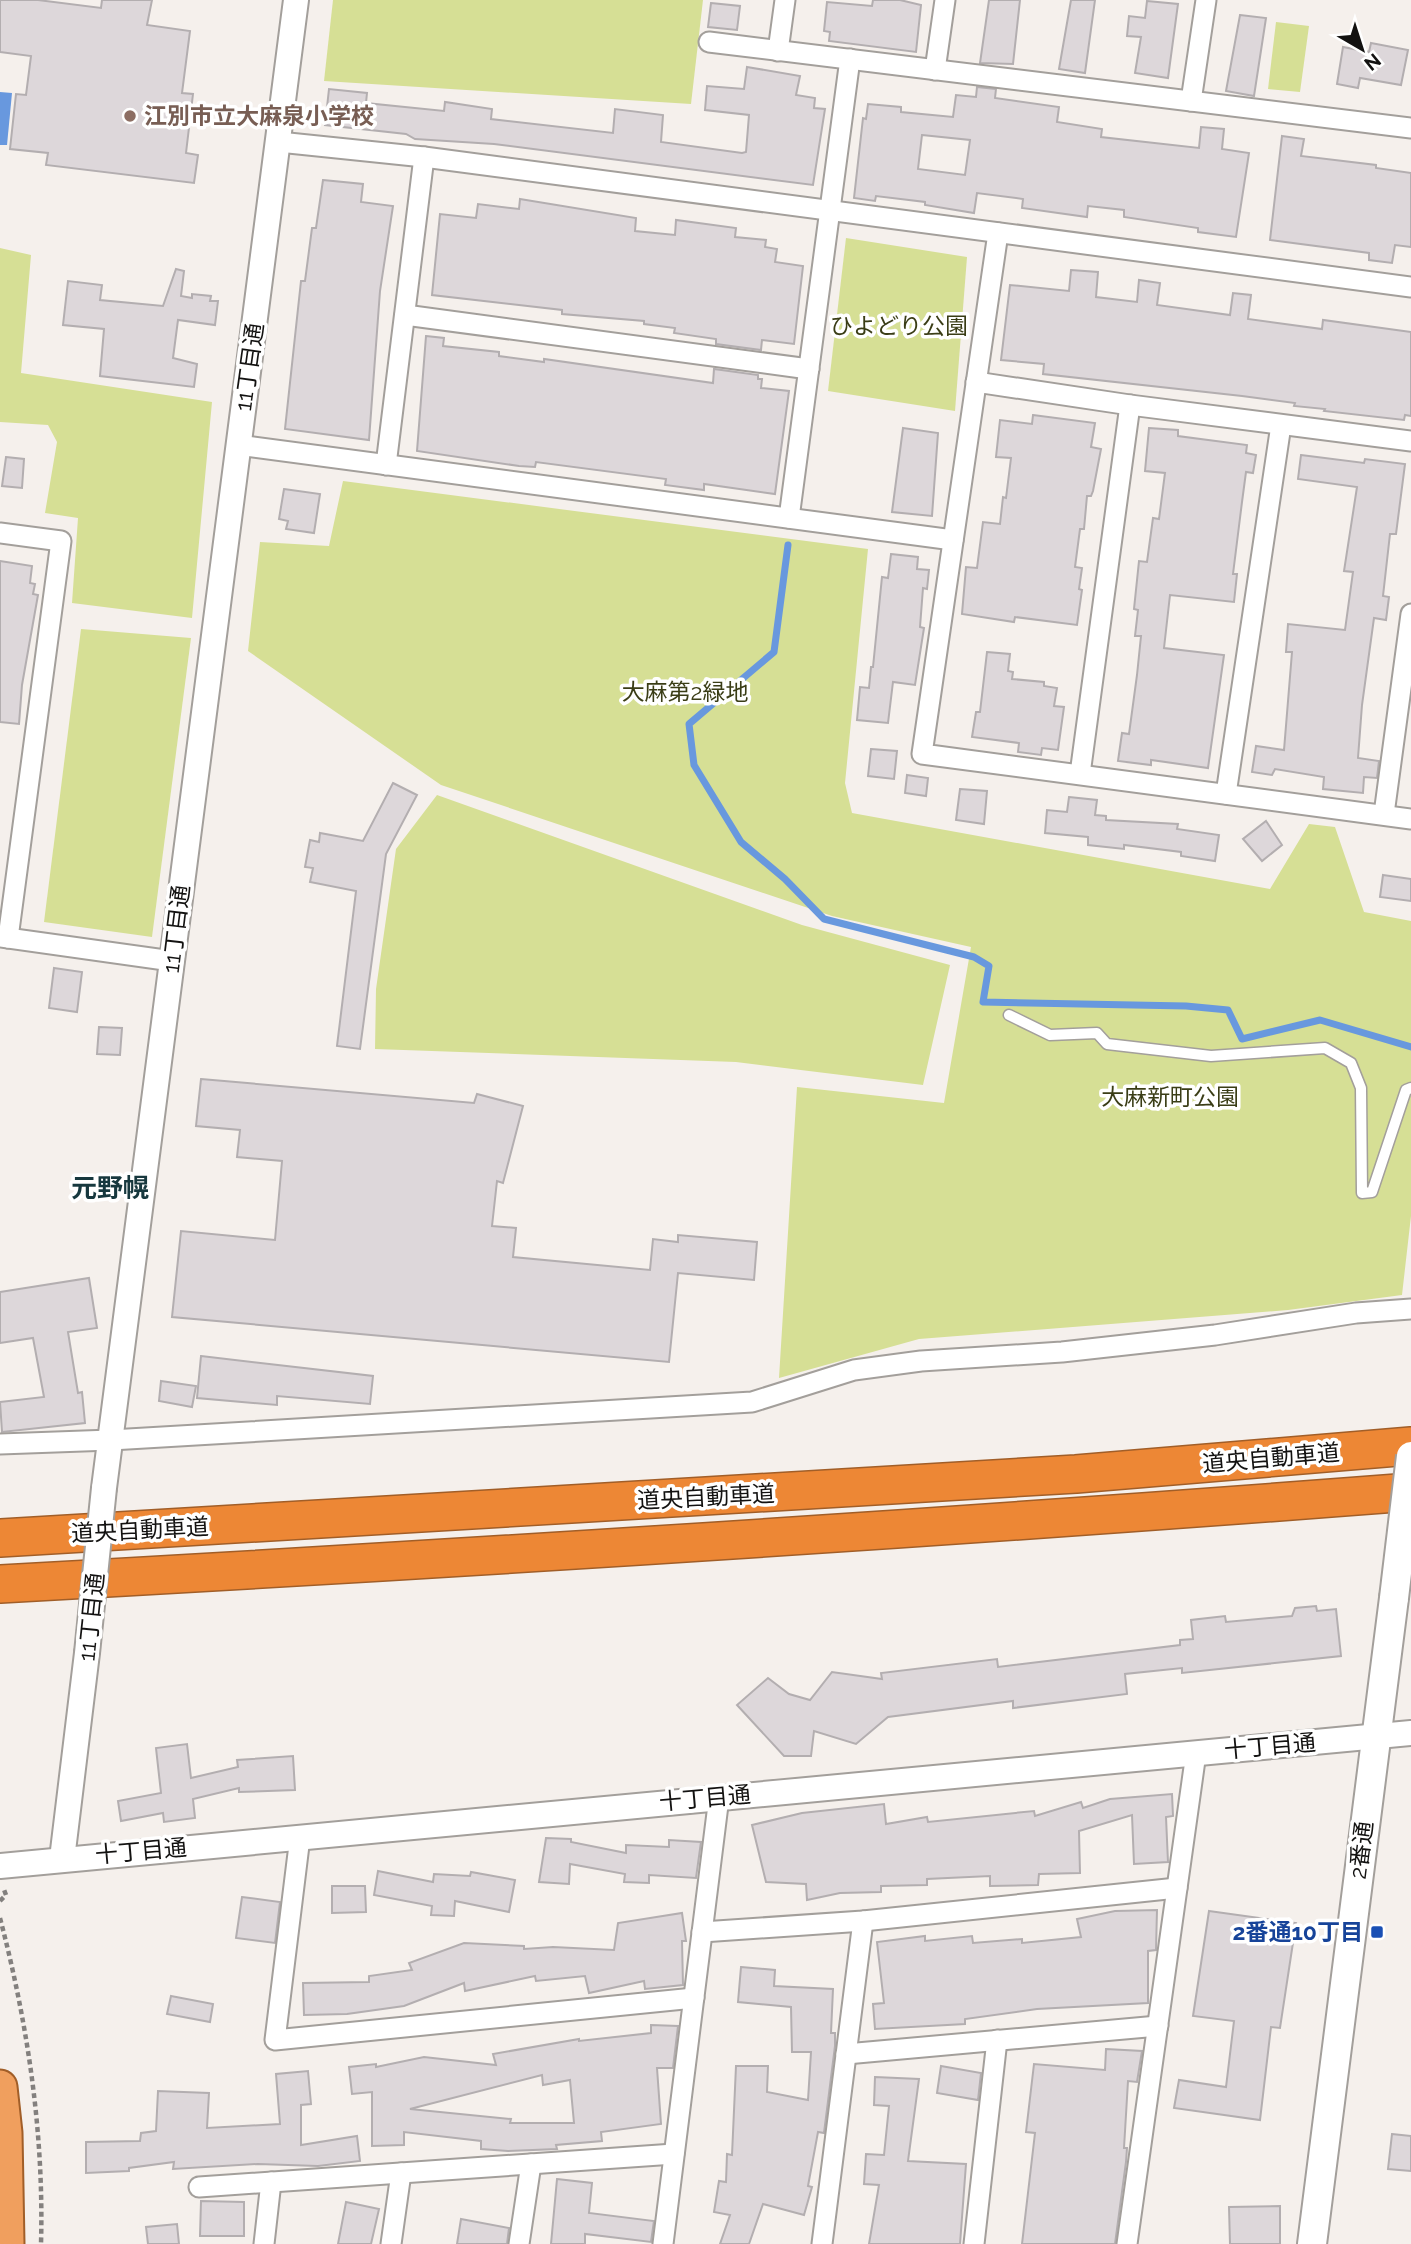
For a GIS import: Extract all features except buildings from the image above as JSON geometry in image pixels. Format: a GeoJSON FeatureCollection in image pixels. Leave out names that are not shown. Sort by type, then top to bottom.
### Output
{"type":"FeatureCollection","features":[{"type":"Feature","properties":{"kind":"highway","name":"道央自動車道"},"geometry":{"type":"LineString","coordinates":[[0,1538],[1076,1474],[1411,1446]]}},
{"type":"Feature","properties":{"kind":"highway","name":"道央自動車道"},"geometry":{"type":"LineString","coordinates":[[0,1584],[455,1559],[1411,1492]]}},
{"type":"Feature","properties":{"kind":"highway"},"geometry":{"type":"LineString","coordinates":[[0,2087],[5,2133],[7,2244]]}},
{"type":"Feature","properties":{"kind":"main road","name":"2番通"},"geometry":{"type":"LineString","coordinates":[[1312,2244],[1411,1456]]}},
{"type":"Feature","properties":{"kind":"street","name":"11丁目通"},"geometry":{"type":"LineString","coordinates":[[62,1859],[104,1488],[296,0]]}},
{"type":"Feature","properties":{"kind":"street"},"geometry":{"type":"LineString","coordinates":[[778,51],[785,0]]}},
{"type":"Feature","properties":{"kind":"street"},"geometry":{"type":"LineString","coordinates":[[936,70],[945,0]]}},
{"type":"Feature","properties":{"kind":"street"},"geometry":{"type":"LineString","coordinates":[[1191,101],[1206,0]]}},
{"type":"Feature","properties":{"kind":"street"},"geometry":{"type":"LineString","coordinates":[[709,42],[1411,128]]}},
{"type":"Feature","properties":{"kind":"street"},"geometry":{"type":"LineString","coordinates":[[789,518],[850,59]]}},
{"type":"Feature","properties":{"kind":"street"},"geometry":{"type":"LineString","coordinates":[[279,142],[424,158],[1411,287]]}},
{"type":"Feature","properties":{"kind":"street"},"geometry":{"type":"LineString","coordinates":[[386,465],[424,158]]}},
{"type":"Feature","properties":{"kind":"street"},"geometry":{"type":"LineString","coordinates":[[998,233],[922,754],[1411,819]]}},
{"type":"Feature","properties":{"kind":"street"},"geometry":{"type":"LineString","coordinates":[[405,315],[809,369]]}},
{"type":"Feature","properties":{"kind":"street"},"geometry":{"type":"LineString","coordinates":[[976,382],[1411,441]]}},
{"type":"Feature","properties":{"kind":"street"},"geometry":{"type":"LineString","coordinates":[[1080,774],[1130,405]]}},
{"type":"Feature","properties":{"kind":"street"},"geometry":{"type":"LineString","coordinates":[[1226,794],[1281,425]]}},
{"type":"Feature","properties":{"kind":"street"},"geometry":{"type":"LineString","coordinates":[[238,446],[953,540]]}},
{"type":"Feature","properties":{"kind":"street"},"geometry":{"type":"LineString","coordinates":[[0,533],[61,541],[4,938],[172,961]]}},
{"type":"Feature","properties":{"kind":"street"},"geometry":{"type":"LineString","coordinates":[[1384,814],[1411,614]]}},
{"type":"Feature","properties":{"kind":"street"},"geometry":{"type":"LineString","coordinates":[[0,1444],[111,1440],[752,1402],[854,1370],[920,1361],[1062,1352],[1215,1335],[1356,1313],[1411,1309]]}},
{"type":"Feature","properties":{"kind":"street","name":"十丁目通"},"geometry":{"type":"LineString","coordinates":[[0,1866],[1411,1733]]}},
{"type":"Feature","properties":{"kind":"street"},"geometry":{"type":"LineString","coordinates":[[1127,2244],[1196,1753]]}},
{"type":"Feature","properties":{"kind":"street"},"geometry":{"type":"LineString","coordinates":[[663,2244],[719,1797]]}},
{"type":"Feature","properties":{"kind":"street"},"geometry":{"type":"LineString","coordinates":[[300,1836],[275,2039],[694,1998]]}},
{"type":"Feature","properties":{"kind":"street"},"geometry":{"type":"LineString","coordinates":[[702,1932],[863,1921],[1177,1888]]}},
{"type":"Feature","properties":{"kind":"street"},"geometry":{"type":"LineString","coordinates":[[822,2244],[863,1921]]}},
{"type":"Feature","properties":{"kind":"street"},"geometry":{"type":"LineString","coordinates":[[846,2054],[1158,2026]]}},
{"type":"Feature","properties":{"kind":"street"},"geometry":{"type":"LineString","coordinates":[[974,2244],[997,2040]]}},
{"type":"Feature","properties":{"kind":"street"},"geometry":{"type":"LineString","coordinates":[[199,2187],[674,2154]]}},
{"type":"Feature","properties":{"kind":"street"},"geometry":{"type":"LineString","coordinates":[[520,2244],[531,2164]]}},
{"type":"Feature","properties":{"kind":"street"},"geometry":{"type":"LineString","coordinates":[[391,2244],[401,2173]]}},
{"type":"Feature","properties":{"kind":"street"},"geometry":{"type":"LineString","coordinates":[[264,2244],[271,2182]]}},
{"type":"Feature","properties":{"kind":"lane"},"geometry":{"type":"LineString","coordinates":[[1009,1015],[1050,1035],[1097,1033],[1107,1044],[1211,1056],[1325,1048],[1351,1063],[1361,1088],[1362,1193],[1372,1192],[1406,1090],[1411,1088]]}},
{"type":"Feature","properties":{"kind":"green space"},"geometry":{"type":"Polygon","coordinates":[[[333,0],[703,0],[691,104],[324,81],[333,0]]]}},
{"type":"Feature","properties":{"kind":"green space"},"geometry":{"type":"Polygon","coordinates":[[[1276,22],[1309,26],[1300,92],[1268,89],[1276,22]]]}},
{"type":"Feature","properties":{"kind":"green space","name":"ひよどり公園"},"geometry":{"type":"Polygon","coordinates":[[[846,238],[967,257],[955,411],[828,391],[846,238]]]}},
{"type":"Feature","properties":{"kind":"green space"},"geometry":{"type":"Polygon","coordinates":[[[0,248],[31,255],[21,373],[212,402],[192,618],[72,603],[78,518],[45,513],[57,442],[48,425],[0,422],[0,248]]]}},
{"type":"Feature","properties":{"kind":"green space"},"geometry":{"type":"Polygon","coordinates":[[[343,481],[868,549],[845,783],[852,813],[1270,889],[1309,824],[1335,827],[1364,912],[1411,921],[1411,1216],[1402,1295],[1288,1310],[919,1339],[779,1378],[797,1087],[944,1103],[971,947],[832,916],[441,785],[248,651],[260,542],[329,546],[343,481]]]}},
{"type":"Feature","properties":{"kind":"green space"},"geometry":{"type":"Polygon","coordinates":[[[81,629],[191,638],[152,937],[44,922],[81,629]]]}},
{"type":"Feature","properties":{"kind":"green space"},"geometry":{"type":"Polygon","coordinates":[[[437,795],[802,925],[950,965],[923,1085],[736,1062],[375,1049],[376,989],[396,849],[437,795]]]}},
{"type":"Feature","properties":{"kind":"water"},"geometry":{"type":"Polygon","coordinates":[[[0,92],[12,93],[7,145],[0,145],[0,92]]]}},
{"type":"Feature","properties":{"kind":"waterway"},"geometry":{"type":"LineString","coordinates":[[788,545],[774,652],[689,724],[694,765],[741,842],[785,879],[824,919],[974,957],[989,966],[983,1002],[1186,1006],[1228,1010],[1242,1039],[1320,1020],[1411,1047]]}},
{"type":"Feature","properties":{"kind":"place","name":"江別市立大麻泉小学校"},"geometry":{"type":"Point","coordinates":[130,116]}},
{"type":"Feature","properties":{"kind":"place","name":"2番通10丁目"},"geometry":{"type":"Point","coordinates":[1377,1932]}},
{"type":"Feature","properties":{"kind":"district","name":"元野幌"},"geometry":{"type":"Point","coordinates":[110,1188]}},
{"type":"Feature","properties":{"kind":"park label","name":"大麻第2緑地"},"geometry":{"type":"Point","coordinates":[685,692]}},
{"type":"Feature","properties":{"kind":"park label","name":"大麻新町公園"},"geometry":{"type":"Point","coordinates":[1170,1097]}}]}
